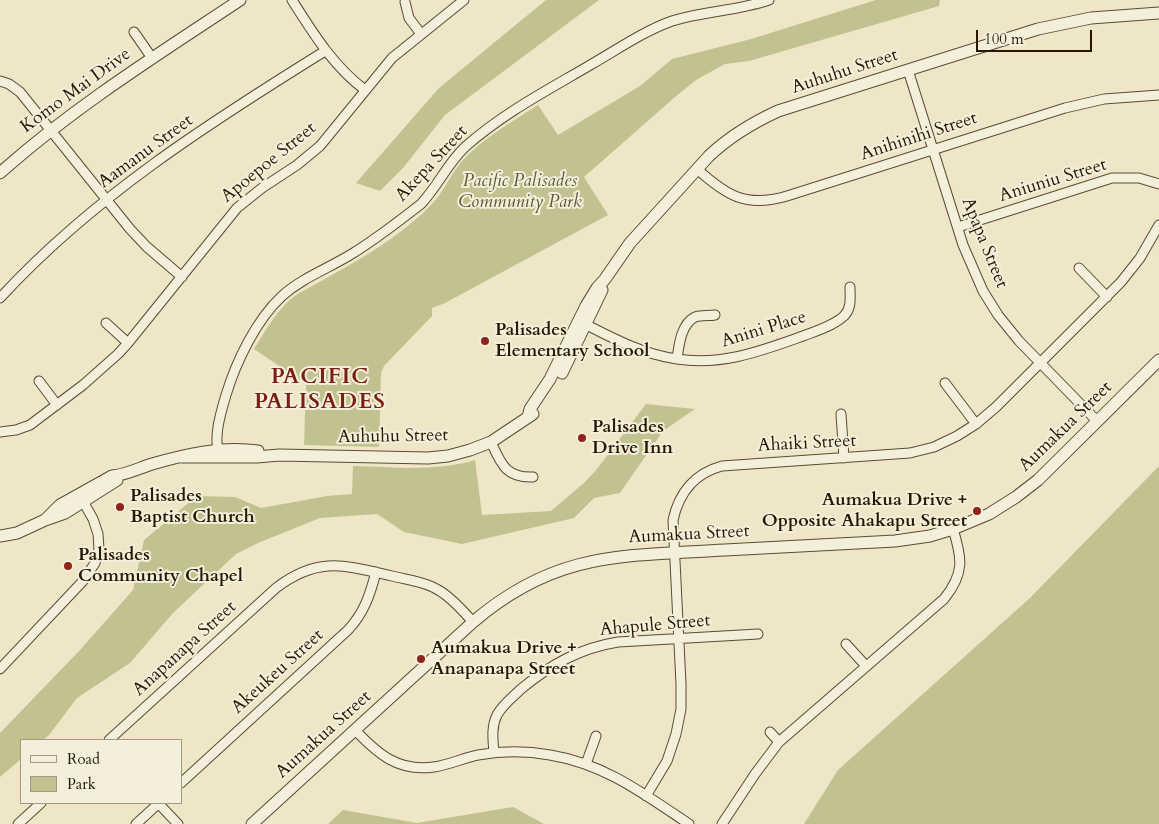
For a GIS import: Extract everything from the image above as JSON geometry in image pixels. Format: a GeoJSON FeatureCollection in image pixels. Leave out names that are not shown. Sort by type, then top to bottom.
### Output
{"type":"FeatureCollection","features":[{"type":"Feature","properties":{"kind":"street"},"geometry":{"type":"LineString","coordinates":[[292,0],[325,51],[340,69],[365,90]]}},
{"type":"Feature","properties":{"kind":"street","name":"Apoepoe Street"},"geometry":{"type":"LineString","coordinates":[[0,432],[10,432],[24,428],[103,369],[128,343],[237,208],[320,146],[392,58],[464,0]]}},
{"type":"Feature","properties":{"kind":"street","name":"Akepa Street"},"geometry":{"type":"LineString","coordinates":[[220,452],[220,422],[224,402],[242,352],[272,306],[300,282],[357,251],[421,204],[429,196],[454,159],[497,121],[520,106],[656,28],[686,17],[744,8],[768,0]]}},
{"type":"Feature","properties":{"kind":"street","name":"Komo Mai Drive"},"geometry":{"type":"LineString","coordinates":[[0,173],[95,96],[232,2]]}},
{"type":"Feature","properties":{"kind":"street"},"geometry":{"type":"LineString","coordinates":[[405,2],[409,18],[421,34]]}},
{"type":"Feature","properties":{"kind":"street","name":"Auhuhu Street"},"geometry":{"type":"LineString","coordinates":[[0,536],[18,533],[45,520],[60,505],[81,498],[112,476],[122,475],[182,457],[257,450],[279,455],[438,458],[470,450],[490,442],[505,434],[528,417],[530,409],[550,380],[582,323],[596,288],[605,279],[630,244],[697,169],[734,135],[766,117],[1020,34],[1063,23],[1111,16],[1159,14]]}},
{"type":"Feature","properties":{"kind":"street","name":"Komo Mai Drive"},"geometry":{"type":"LineString","coordinates":[[134,32],[152,58]]}},
{"type":"Feature","properties":{"kind":"street","name":"Aamanu Street"},"geometry":{"type":"LineString","coordinates":[[0,298],[64,234],[106,200],[187,141],[325,51]]}},
{"type":"Feature","properties":{"kind":"street","name":"Apapa Street"},"geometry":{"type":"LineString","coordinates":[[908,70],[974,272],[992,305],[1008,328],[1097,421]]}},
{"type":"Feature","properties":{"kind":"street"},"geometry":{"type":"LineString","coordinates":[[0,81],[20,92],[106,200],[147,247],[182,277]]}},
{"type":"Feature","properties":{"kind":"street","name":"Anihinihi Street"},"geometry":{"type":"LineString","coordinates":[[697,169],[717,187],[728,193],[747,200],[767,201],[1090,101],[1159,95]]}},
{"type":"Feature","properties":{"kind":"street","name":"Aniuniu Street"},"geometry":{"type":"LineString","coordinates":[[958,227],[1112,178],[1139,178],[1159,184]]}},
{"type":"Feature","properties":{"kind":"street","name":"Ahaiki Street"},"geometry":{"type":"LineString","coordinates":[[646,796],[667,761],[679,722],[682,691],[673,526],[676,509],[683,493],[690,485],[704,473],[717,467],[735,464],[895,455],[924,450],[957,436],[976,424],[996,407],[1106,296],[1140,258],[1159,225]]}},
{"type":"Feature","properties":{"kind":"street"},"geometry":{"type":"LineString","coordinates":[[1078,268],[1106,296]]}},
{"type":"Feature","properties":{"kind":"street","name":"Anini Place"},"geometry":{"type":"LineString","coordinates":[[582,323],[640,351],[677,359],[706,362],[737,358],[828,326],[844,316],[850,306],[850,287]]}},
{"type":"Feature","properties":{"kind":"street"},"geometry":{"type":"LineString","coordinates":[[677,359],[682,333],[690,322],[696,317],[715,315]]}},
{"type":"Feature","properties":{"kind":"street"},"geometry":{"type":"LineString","coordinates":[[106,322],[128,343]]}},
{"type":"Feature","properties":{"kind":"street","name":"Aumakua Street"},"geometry":{"type":"LineString","coordinates":[[252,824],[473,622],[496,603],[516,590],[558,570],[607,558],[895,541],[924,537],[953,529],[989,514],[1016,498],[1038,480],[1159,360]]}},
{"type":"Feature","properties":{"kind":"street"},"geometry":{"type":"LineString","coordinates":[[39,381],[57,405]]}},
{"type":"Feature","properties":{"kind":"street"},"geometry":{"type":"LineString","coordinates":[[945,383],[976,424]]}},
{"type":"Feature","properties":{"kind":"street"},"geometry":{"type":"LineString","coordinates":[[841,414],[844,458]]}},
{"type":"Feature","properties":{"kind":"street"},"geometry":{"type":"LineString","coordinates":[[490,442],[500,461],[510,473],[516,476],[533,477]]}},
{"type":"Feature","properties":{"kind":"street"},"geometry":{"type":"LineString","coordinates":[[0,669],[83,581],[95,563],[99,549],[98,534],[94,519],[81,498]]}},
{"type":"Feature","properties":{"kind":"street"},"geometry":{"type":"LineString","coordinates":[[722,824],[755,774],[780,742],[944,599],[952,589],[957,579],[961,560],[953,529]]}},
{"type":"Feature","properties":{"kind":"street","name":"Anapanapa Street"},"geometry":{"type":"LineString","coordinates":[[111,739],[276,588],[288,579],[310,569],[332,565],[353,567],[424,584],[439,590],[455,602],[473,622]]}},
{"type":"Feature","properties":{"kind":"street","name":"Akeukeu Street"},"geometry":{"type":"LineString","coordinates":[[182,782],[351,626],[366,604],[376,572]]}},
{"type":"Feature","properties":{"kind":"street","name":"Ahapule Street"},"geometry":{"type":"LineString","coordinates":[[494,753],[493,729],[501,709],[538,675],[553,665],[580,652],[606,644],[758,634]]}},
{"type":"Feature","properties":{"kind":"street"},"geometry":{"type":"LineString","coordinates":[[846,644],[866,666]]}},
{"type":"Feature","properties":{"kind":"street"},"geometry":{"type":"LineString","coordinates":[[355,730],[384,757],[398,764],[414,768],[435,767],[463,758],[494,753],[527,752],[586,764],[618,778],[689,824]]}},
{"type":"Feature","properties":{"kind":"street"},"geometry":{"type":"LineString","coordinates":[[770,732],[780,742]]}},
{"type":"Feature","properties":{"kind":"street"},"geometry":{"type":"LineString","coordinates":[[586,764],[596,736]]}},
{"type":"Feature","properties":{"kind":"street"},"geometry":{"type":"LineString","coordinates":[[18,824],[40,804]]}},
{"type":"Feature","properties":{"kind":"street"},"geometry":{"type":"LineString","coordinates":[[136,824],[158,804]]}},
{"type":"Feature","properties":{"kind":"street"},"geometry":{"type":"LineString","coordinates":[[160,804],[178,824]]}},
{"type":"Feature","properties":{"kind":"green space"},"geometry":{"type":"Polygon","coordinates":[[[546,0],[599,0],[445,115],[403,168],[380,191],[356,183],[439,88],[546,0]]]}},
{"type":"Feature","properties":{"kind":"green space","name":"Pacific Palisades Community Park"},"geometry":{"type":"Polygon","coordinates":[[[876,0],[940,0],[939,6],[749,61],[725,64],[696,80],[584,177],[608,215],[445,303],[432,308],[432,316],[384,366],[381,373],[379,447],[304,445],[306,384],[254,349],[272,320],[289,301],[296,295],[367,255],[416,219],[436,200],[462,161],[488,138],[538,105],[558,135],[640,86],[672,59],[751,39],[876,0]]]}},
{"type":"Feature","properties":{"kind":"green space"},"geometry":{"type":"Polygon","coordinates":[[[646,404],[695,409],[663,431],[620,493],[594,498],[574,518],[462,544],[404,532],[377,514],[320,518],[236,554],[173,613],[130,663],[77,698],[49,735],[44,739],[20,739],[20,760],[0,777],[0,733],[80,650],[133,590],[144,540],[197,496],[235,497],[261,508],[327,496],[352,494],[353,466],[430,467],[460,464],[475,460],[482,515],[551,511],[585,482],[646,404]]]}},
{"type":"Feature","properties":{"kind":"green space"},"geometry":{"type":"Polygon","coordinates":[[[1159,466],[1159,824],[804,824],[838,770],[1030,598],[1159,466]]]}},
{"type":"Feature","properties":{"kind":"green space"},"geometry":{"type":"Polygon","coordinates":[[[513,807],[544,824],[328,824],[343,810],[417,823],[513,807]]]}},
{"type":"Feature","properties":{"kind":"place","name":"Palisades Elementary School"},"geometry":{"type":"Point","coordinates":[485,341]}},
{"type":"Feature","properties":{"kind":"place","name":"Palisades Drive Inn"},"geometry":{"type":"Point","coordinates":[582,438]}},
{"type":"Feature","properties":{"kind":"place","name":"Palisades Baptist Church"},"geometry":{"type":"Point","coordinates":[120,507]}},
{"type":"Feature","properties":{"kind":"place","name":"Aumakua Drive + Opposite Ahakapu Street"},"geometry":{"type":"Point","coordinates":[977,511]}},
{"type":"Feature","properties":{"kind":"place","name":"Palisades Community Chapel"},"geometry":{"type":"Point","coordinates":[68,566]}},
{"type":"Feature","properties":{"kind":"place","name":"Aumakua Drive + Anapanapa Street"},"geometry":{"type":"Point","coordinates":[421,659]}},
{"type":"Feature","properties":{"kind":"district","name":"PACIFIC PALISADES"},"geometry":{"type":"Point","coordinates":[320,390]}}]}
